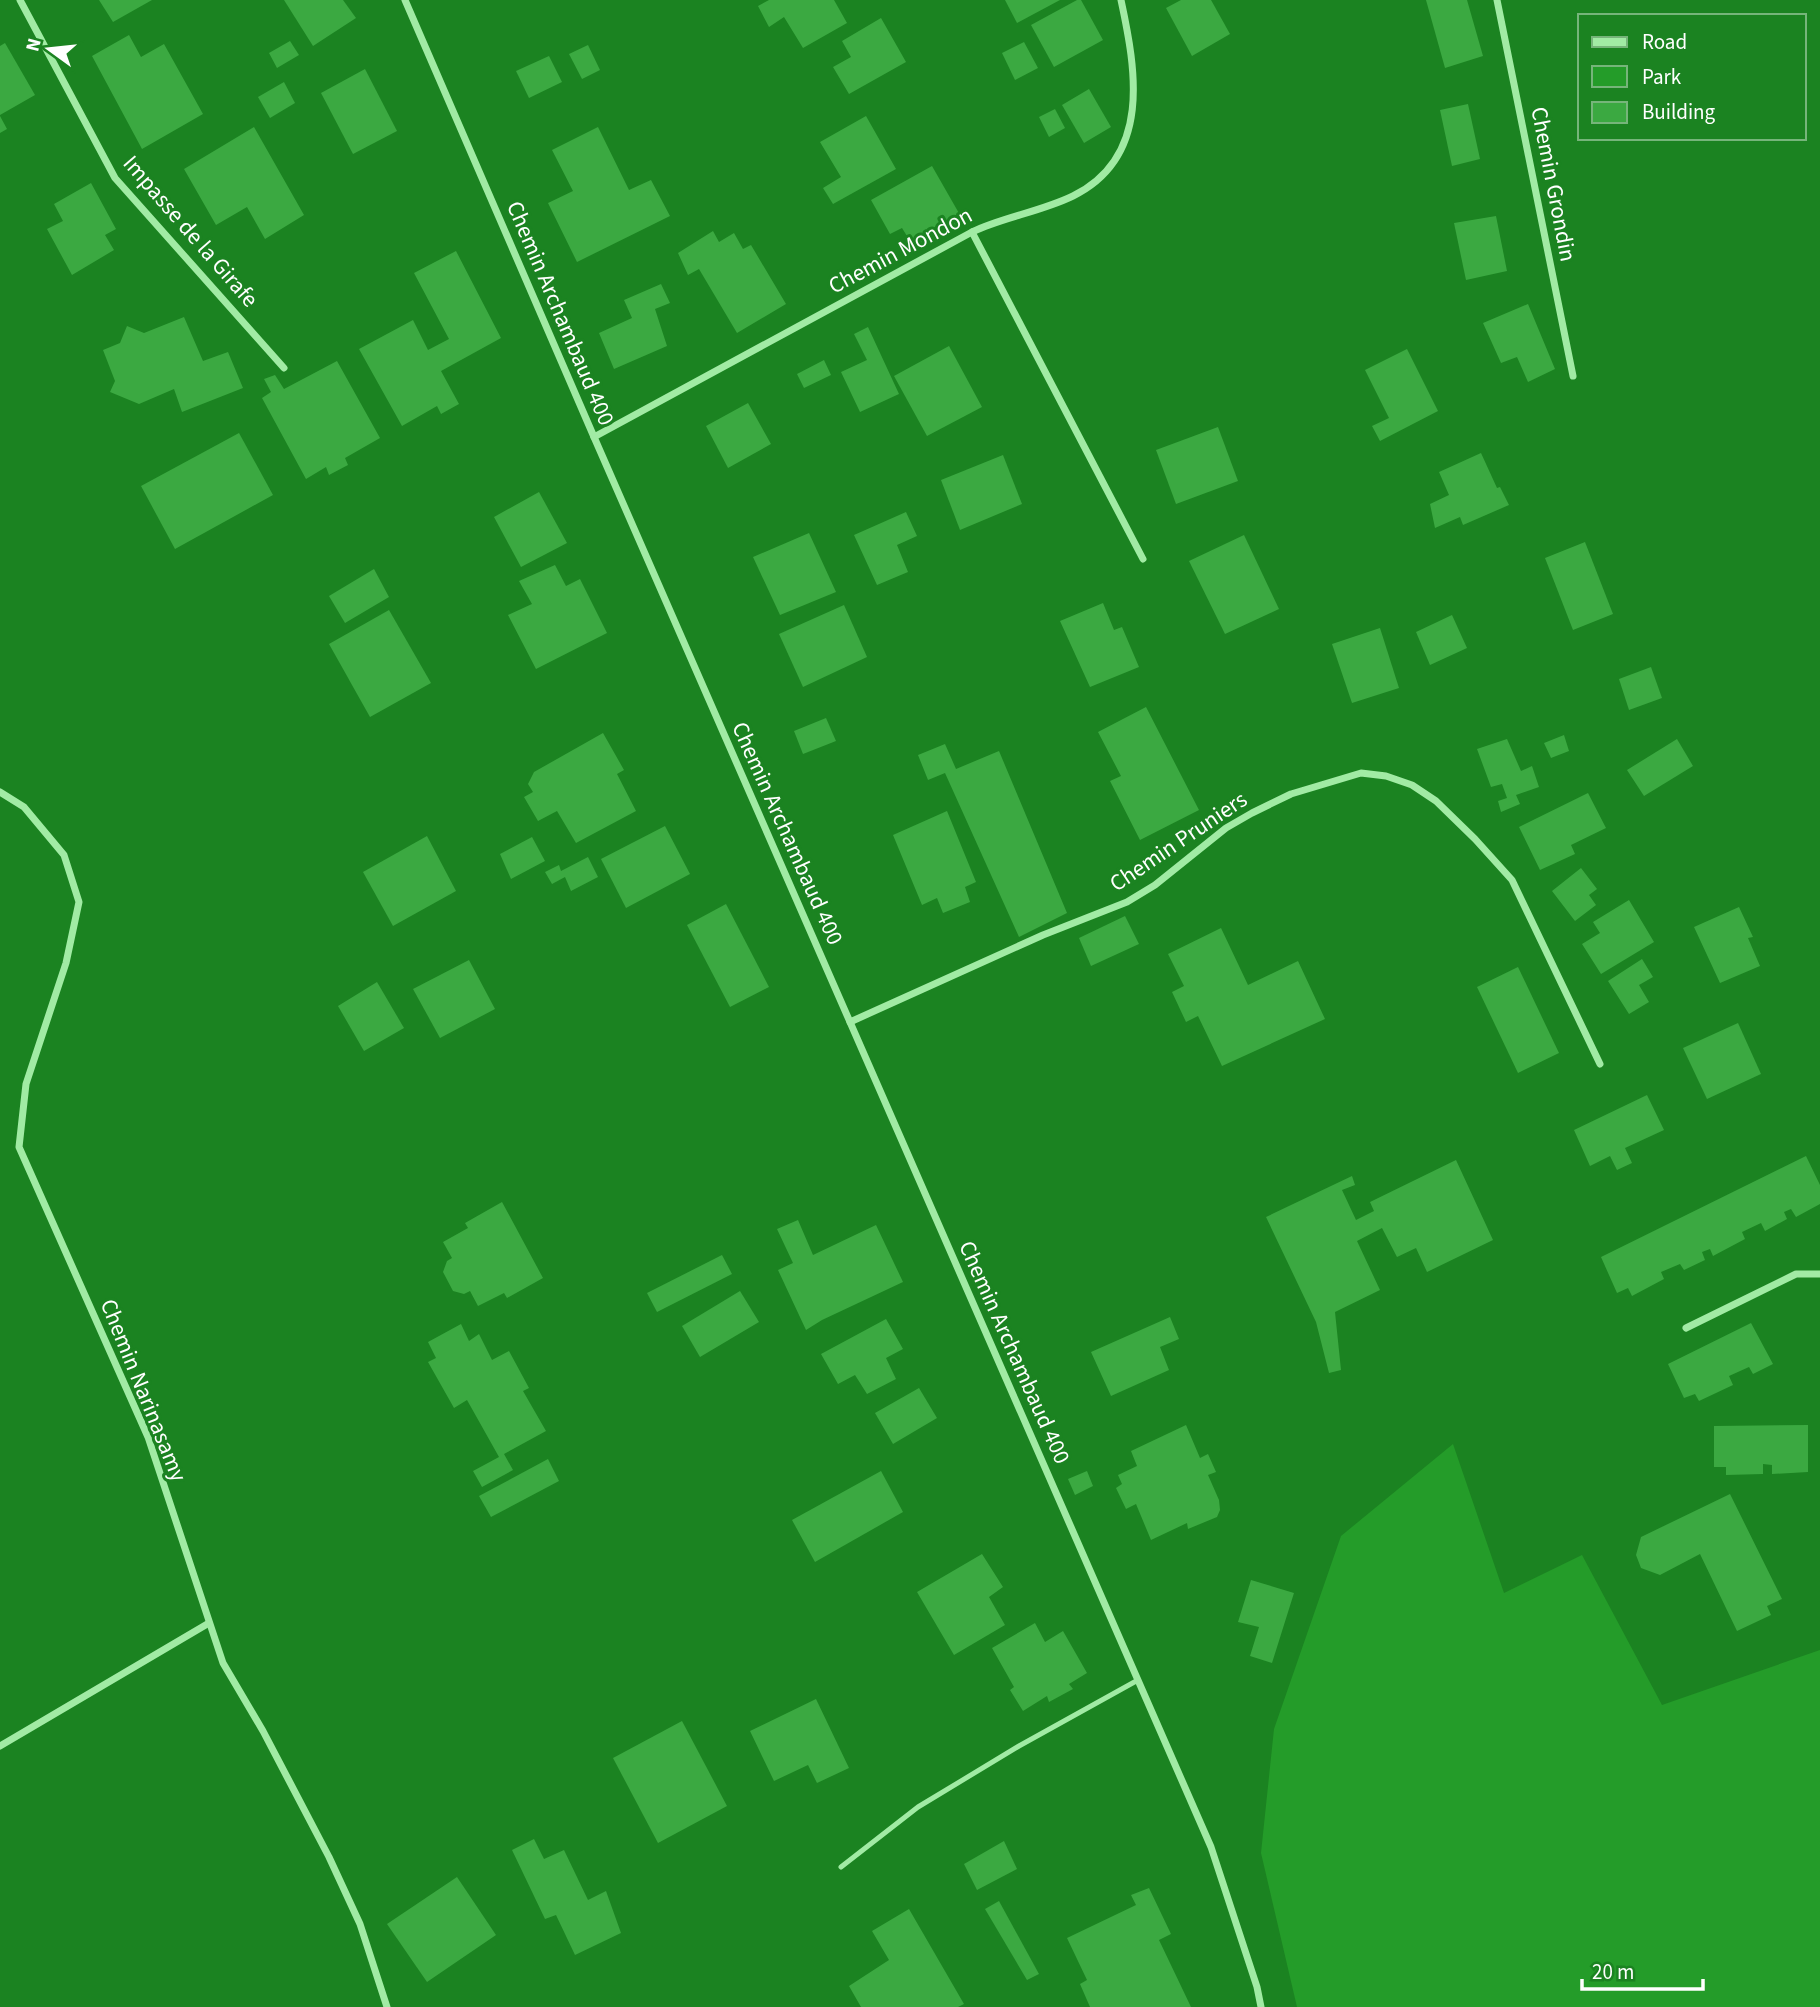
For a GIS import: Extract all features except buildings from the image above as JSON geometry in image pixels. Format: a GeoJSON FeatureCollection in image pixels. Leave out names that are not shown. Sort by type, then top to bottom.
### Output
{"type":"FeatureCollection","features":[{"type":"Feature","properties":{"kind":"street","name":"Impasse de la Girafe"},"geometry":{"type":"LineString","coordinates":[[20,0],[115,178],[284,368]]}},
{"type":"Feature","properties":{"kind":"street","name":"Chemin Archambaud 400"},"geometry":{"type":"LineString","coordinates":[[405,0],[1212,1847],[1261,2007]]}},
{"type":"Feature","properties":{"kind":"street","name":"Chemin Mondon"},"geometry":{"type":"LineString","coordinates":[[594,437],[972,233],[1028,215],[1074,196],[1093,184],[1114,164],[1126,139],[1132,112],[1132,54],[1121,0]]}},
{"type":"Feature","properties":{"kind":"street","name":"Chemin Grondin"},"geometry":{"type":"LineString","coordinates":[[1497,0],[1573,376]]}},
{"type":"Feature","properties":{"kind":"street"},"geometry":{"type":"LineString","coordinates":[[972,233],[1143,559]]}},
{"type":"Feature","properties":{"kind":"street","name":"Chemin Pruniers"},"geometry":{"type":"LineString","coordinates":[[850,1022],[1043,934],[1127,902],[1155,885],[1226,828],[1252,813],[1291,794],[1361,773],[1386,776],[1428,796],[1475,839],[1512,880],[1600,1064]]}},
{"type":"Feature","properties":{"kind":"street","name":"Chemin Narinasamy"},"geometry":{"type":"LineString","coordinates":[[0,792],[24,807],[64,855],[79,902],[66,962],[26,1084],[19,1147],[148,1437],[223,1664],[269,1743],[329,1857],[360,1924],[387,2007]]}},
{"type":"Feature","properties":{"kind":"street"},"geometry":{"type":"LineString","coordinates":[[1686,1328],[1796,1274],[1820,1274]]}},
{"type":"Feature","properties":{"kind":"street"},"geometry":{"type":"LineString","coordinates":[[0,1746],[209,1623]]}},
{"type":"Feature","properties":{"kind":"lane"},"geometry":{"type":"LineString","coordinates":[[841,1867],[918,1807],[1019,1746],[1138,1680]]}},
{"type":"Feature","properties":{"kind":"green space"},"geometry":{"type":"Polygon","coordinates":[[[1453,1444],[1504,1593],[1582,1555],[1662,1705],[1820,1650],[1820,2007],[1297,2007],[1261,1853],[1274,1729],[1341,1536],[1453,1444]]]}}]}
